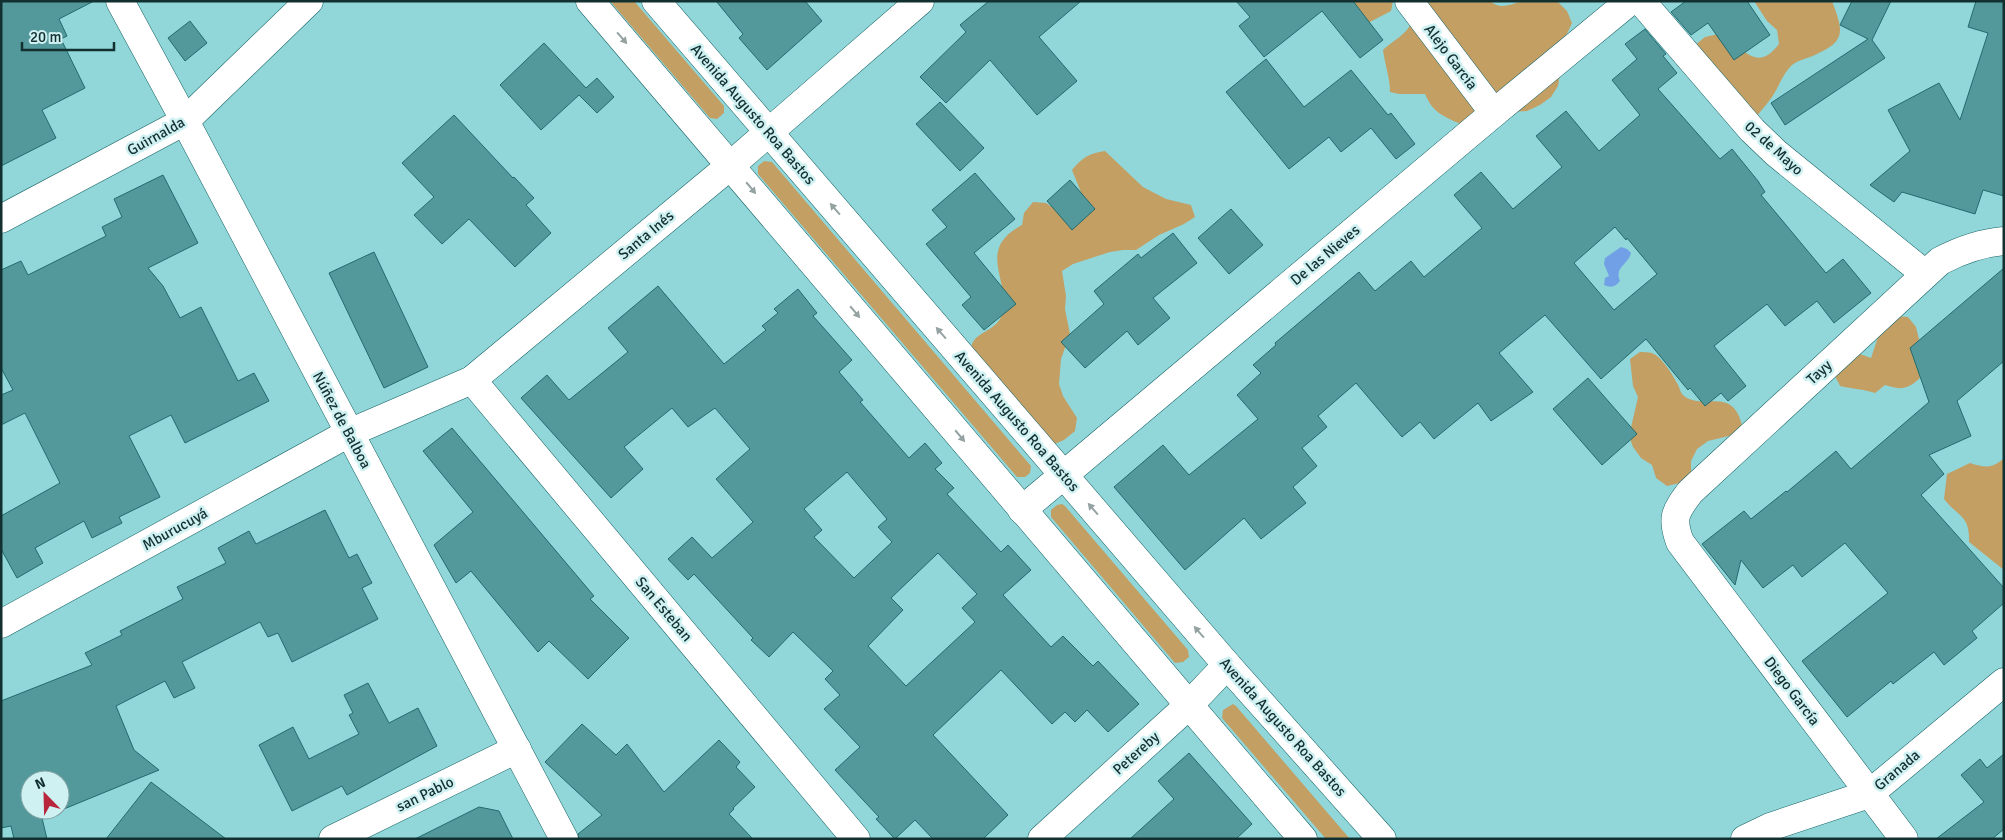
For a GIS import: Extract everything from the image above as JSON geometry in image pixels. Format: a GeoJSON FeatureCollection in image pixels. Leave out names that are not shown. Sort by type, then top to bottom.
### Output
{"type":"FeatureCollection","features":[{"type":"Feature","properties":{"kind":"street","name":"Núñez de Balboa"},"geometry":{"type":"LineString","coordinates":[[120,1],[564,839]]}},
{"type":"Feature","properties":{"kind":"street","name":"Guirnalda"},"geometry":{"type":"LineString","coordinates":[[1,219],[185,121],[309,1]]}},
{"type":"Feature","properties":{"kind":"street"},"geometry":{"type":"LineString","coordinates":[[590,1],[731,164],[1022,510],[1303,839]]}},
{"type":"Feature","properties":{"kind":"street","name":"Avenida Augusto Roa Bastos"},"geometry":{"type":"LineString","coordinates":[[656,1],[1226,665],[1382,839]]}},
{"type":"Feature","properties":{"kind":"street","name":"Santa Inés"},"geometry":{"type":"LineString","coordinates":[[349,433],[472,380],[731,164],[920,1]]}},
{"type":"Feature","properties":{"kind":"street","name":"Alejo García"},"geometry":{"type":"LineString","coordinates":[[1409,1],[1494,113]]}},
{"type":"Feature","properties":{"kind":"street","name":"De las Nieves"},"geometry":{"type":"LineString","coordinates":[[1022,510],[1630,1]]}},
{"type":"Feature","properties":{"kind":"street","name":"02 de Mayo"},"geometry":{"type":"LineString","coordinates":[[1641,1],[1752,130],[1776,152],[1925,274]]}},
{"type":"Feature","properties":{"kind":"street","name":"Tayy"},"geometry":{"type":"LineString","coordinates":[[1680,542],[1674,526],[1678,509],[1690,492],[1940,261],[1958,251],[1984,243],[2004,241]]}},
{"type":"Feature","properties":{"kind":"street","name":"San Esteban"},"geometry":{"type":"LineString","coordinates":[[472,380],[856,839]]}},
{"type":"Feature","properties":{"kind":"street","name":"Mburucuyá"},"geometry":{"type":"LineString","coordinates":[[1,624],[349,433]]}},
{"type":"Feature","properties":{"kind":"street","name":"Diego García"},"geometry":{"type":"LineString","coordinates":[[1680,542],[1904,839]]}},
{"type":"Feature","properties":{"kind":"street","name":"Petereby"},"geometry":{"type":"LineString","coordinates":[[1042,839],[1189,705],[1226,665]]}},
{"type":"Feature","properties":{"kind":"street","name":"Granada"},"geometry":{"type":"LineString","coordinates":[[1745,839],[1770,827],[1869,794],[2004,682]]}},
{"type":"Feature","properties":{"kind":"street","name":"san Pablo"},"geometry":{"type":"LineString","coordinates":[[333,839],[517,749]]}},
{"type":"Feature","properties":{"kind":"shaded area"},"geometry":{"type":"Polygon","coordinates":[[[610,1],[634,1],[724,106],[724,113],[717,119],[710,118],[610,1]]]}},
{"type":"Feature","properties":{"kind":"shaded area"},"geometry":{"type":"Polygon","coordinates":[[[1347,1],[1393,1],[1391,11],[1368,23],[1347,1]]]}},
{"type":"Feature","properties":{"kind":"shaded area"},"geometry":{"type":"Polygon","coordinates":[[[1412,1],[1490,1],[1498,6],[1507,6],[1525,1],[1558,2],[1567,11],[1572,23],[1566,36],[1558,86],[1551,97],[1527,111],[1514,112],[1464,126],[1436,111],[1425,94],[1390,92],[1383,50],[1410,26],[1412,1]]]}},
{"type":"Feature","properties":{"kind":"shaded area"},"geometry":{"type":"Polygon","coordinates":[[[1754,1],[1832,1],[1840,30],[1836,42],[1830,47],[1798,61],[1789,68],[1772,97],[1757,116],[1715,104],[1702,93],[1696,77],[1694,46],[1705,37],[1718,34],[1755,57],[1765,57],[1769,54],[1779,44],[1777,30],[1767,21],[1754,1]]]}},
{"type":"Feature","properties":{"kind":"shaded area"},"geometry":{"type":"Polygon","coordinates":[[[1105,151],[1143,187],[1166,199],[1191,205],[1195,217],[1159,235],[1136,250],[1110,252],[1073,264],[1062,271],[1066,296],[1065,309],[1070,334],[1061,359],[1059,384],[1063,396],[1077,418],[1075,431],[1064,440],[1052,445],[968,353],[975,339],[994,326],[1002,314],[1004,301],[997,255],[1000,245],[1008,235],[1022,225],[1024,213],[1033,202],[1046,203],[1056,210],[1087,207],[1072,170],[1086,157],[1105,151]]]}},
{"type":"Feature","properties":{"kind":"shaded area"},"geometry":{"type":"Polygon","coordinates":[[[764,161],[772,162],[1031,466],[1030,473],[1025,477],[1017,477],[758,174],[758,166],[764,161]]]}},
{"type":"Feature","properties":{"kind":"shaded area"},"geometry":{"type":"Polygon","coordinates":[[[1896,316],[1908,317],[1916,327],[1919,339],[1915,352],[1920,378],[1904,388],[1885,385],[1875,393],[1840,386],[1834,374],[1847,355],[1860,354],[1871,358],[1879,334],[1896,316]]]}},
{"type":"Feature","properties":{"kind":"shaded area"},"geometry":{"type":"Polygon","coordinates":[[[1640,352],[1652,353],[1659,358],[1678,384],[1682,394],[1698,401],[1724,402],[1737,413],[1742,425],[1733,435],[1708,441],[1697,449],[1691,461],[1691,474],[1680,483],[1667,486],[1656,478],[1652,465],[1641,458],[1633,447],[1629,436],[1638,397],[1633,386],[1630,359],[1640,352]]]}},
{"type":"Feature","properties":{"kind":"shaded area"},"geometry":{"type":"Polygon","coordinates":[[[2004,458],[2004,570],[1969,542],[1969,533],[1965,521],[1944,499],[1947,474],[1970,463],[1980,466],[1992,466],[2004,458]]]}},
{"type":"Feature","properties":{"kind":"shaded area"},"geometry":{"type":"Polygon","coordinates":[[[1062,504],[1188,650],[1189,657],[1183,662],[1175,663],[1051,517],[1051,510],[1057,505],[1062,504]]]}},
{"type":"Feature","properties":{"kind":"shaded area"},"geometry":{"type":"Polygon","coordinates":[[[1233,704],[1350,839],[1326,839],[1222,718],[1223,710],[1233,704]]]}},
{"type":"Feature","properties":{"kind":"water"},"geometry":{"type":"Polygon","coordinates":[[[1621,247],[1631,253],[1620,269],[1620,281],[1617,285],[1613,286],[1604,285],[1605,278],[1609,276],[1604,264],[1605,258],[1621,247]]]}},
{"type":"Feature","properties":{"kind":"building"},"geometry":{"type":"Polygon","coordinates":[[[1,1],[94,1],[59,19],[67,36],[61,39],[85,88],[42,110],[56,138],[1,166],[1,1]]]}},
{"type":"Feature","properties":{"kind":"building"},"geometry":{"type":"Polygon","coordinates":[[[716,1],[805,1],[822,21],[767,70],[739,38],[743,34],[716,1]]]}},
{"type":"Feature","properties":{"kind":"building"},"geometry":{"type":"Polygon","coordinates":[[[989,1],[1081,1],[1039,37],[1077,81],[1037,115],[990,60],[946,103],[920,77],[966,32],[960,25],[989,1]]]}},
{"type":"Feature","properties":{"kind":"building"},"geometry":{"type":"Polygon","coordinates":[[[1236,1],[1353,1],[1383,40],[1360,58],[1322,11],[1264,57],[1239,26],[1250,17],[1236,1]]]}},
{"type":"Feature","properties":{"kind":"building"},"geometry":{"type":"Polygon","coordinates":[[[1686,1],[1747,1],[1770,35],[1734,60],[1708,23],[1691,35],[1671,12],[1686,1]]]}},
{"type":"Feature","properties":{"kind":"building"},"geometry":{"type":"Polygon","coordinates":[[[1852,1],[1891,1],[1872,40],[1885,58],[1785,125],[1771,103],[1868,39],[1840,25],[1852,1]]]}},
{"type":"Feature","properties":{"kind":"building"},"geometry":{"type":"Polygon","coordinates":[[[1976,1],[2004,1],[2004,196],[1983,190],[1975,214],[1902,192],[1894,202],[1870,185],[1910,151],[1888,110],[1939,83],[1960,120],[1988,33],[1968,27],[1976,1]]]}},
{"type":"Feature","properties":{"kind":"building"},"geometry":{"type":"Polygon","coordinates":[[[190,21],[207,43],[185,61],[168,38],[190,21]]]}},
{"type":"Feature","properties":{"kind":"building"},"geometry":{"type":"Polygon","coordinates":[[[1645,29],[1666,54],[1663,56],[1677,73],[1658,89],[1720,159],[1732,149],[1765,192],[1761,195],[1826,273],[1843,259],[1871,293],[1834,323],[1817,301],[1785,326],[1767,304],[1714,346],[1746,386],[1728,401],[1721,393],[1705,406],[1690,388],[1688,390],[1646,339],[1601,379],[1545,315],[1499,353],[1533,392],[1491,421],[1478,403],[1434,439],[1420,422],[1402,437],[1356,383],[1318,416],[1327,427],[1302,448],[1317,466],[1293,487],[1306,503],[1261,539],[1244,518],[1185,570],[1114,487],[1163,445],[1189,475],[1258,419],[1237,395],[1261,373],[1253,365],[1276,345],[1275,343],[1359,272],[1375,291],[1411,261],[1424,277],[1482,228],[1454,195],[1481,172],[1513,209],[1562,167],[1536,136],[1566,111],[1599,151],[1640,115],[1612,80],[1637,59],[1625,44],[1645,29]],[[1615,227],[1574,263],[1614,310],[1657,274],[1627,238],[1626,240],[1615,227]]]}},
{"type":"Feature","properties":{"kind":"building"},"geometry":{"type":"Polygon","coordinates":[[[544,43],[586,88],[597,78],[614,97],[597,113],[579,95],[541,130],[500,85],[544,43]]]}},
{"type":"Feature","properties":{"kind":"building"},"geometry":{"type":"Polygon","coordinates":[[[1266,59],[1304,107],[1351,70],[1388,115],[1391,113],[1415,144],[1396,159],[1371,128],[1341,152],[1329,137],[1289,169],[1226,92],[1266,59]]]}},
{"type":"Feature","properties":{"kind":"building"},"geometry":{"type":"Polygon","coordinates":[[[940,102],[984,148],[960,171],[916,124],[940,102]]]}},
{"type":"Feature","properties":{"kind":"building"},"geometry":{"type":"Polygon","coordinates":[[[454,115],[534,198],[526,205],[551,233],[515,267],[469,219],[442,244],[414,215],[434,197],[402,163],[454,115]]]}},
{"type":"Feature","properties":{"kind":"building"},"geometry":{"type":"Polygon","coordinates":[[[975,173],[1015,219],[974,253],[1016,304],[984,330],[962,305],[971,297],[926,244],[947,227],[932,210],[975,173]]]}},
{"type":"Feature","properties":{"kind":"building"},"geometry":{"type":"Polygon","coordinates":[[[163,175],[198,243],[148,268],[163,286],[180,318],[201,307],[238,381],[254,373],[269,401],[185,443],[171,415],[129,436],[160,497],[119,517],[122,523],[92,538],[84,521],[35,548],[43,563],[17,578],[1,549],[1,516],[60,483],[25,413],[1,425],[1,395],[13,390],[1,368],[1,270],[21,261],[28,275],[106,236],[102,227],[122,217],[114,199],[163,175]]]}},
{"type":"Feature","properties":{"kind":"building"},"geometry":{"type":"Polygon","coordinates":[[[1070,180],[1095,209],[1072,230],[1047,201],[1070,180]]]}},
{"type":"Feature","properties":{"kind":"building"},"geometry":{"type":"Polygon","coordinates":[[[1231,209],[1263,245],[1229,274],[1198,238],[1231,209]]]}},
{"type":"Feature","properties":{"kind":"building"},"geometry":{"type":"Polygon","coordinates":[[[1173,233],[1197,263],[1153,298],[1170,318],[1138,345],[1127,331],[1085,368],[1061,342],[1104,304],[1094,291],[1138,254],[1141,258],[1173,233]]]}},
{"type":"Feature","properties":{"kind":"building"},"geometry":{"type":"Polygon","coordinates":[[[374,252],[428,367],[384,388],[329,273],[374,252]]]}},
{"type":"Feature","properties":{"kind":"building"},"geometry":{"type":"Polygon","coordinates":[[[2004,268],[2004,361],[1957,401],[1971,436],[1929,455],[1944,474],[1921,495],[2004,588],[2004,603],[1972,631],[1977,638],[1944,665],[1934,652],[1893,684],[1891,681],[1847,717],[1802,661],[1888,593],[1845,543],[1802,577],[1793,565],[1763,588],[1741,560],[1735,585],[1702,544],[1744,511],[1751,519],[1836,451],[1851,469],[1929,402],[1910,348],[2004,268]]]}},
{"type":"Feature","properties":{"kind":"building"},"geometry":{"type":"Polygon","coordinates":[[[658,286],[724,364],[766,330],[762,326],[778,313],[774,309],[798,289],[817,313],[813,316],[852,360],[839,372],[863,400],[860,402],[909,458],[925,443],[942,463],[935,469],[954,488],[947,494],[1001,552],[1008,545],[1031,570],[1003,595],[1051,647],[1063,636],[1093,666],[1098,661],[1139,704],[1108,732],[1087,710],[1075,722],[1065,712],[1052,724],[1001,670],[933,735],[1008,815],[983,839],[933,839],[915,820],[895,839],[876,819],[879,817],[835,770],[860,747],[824,709],[840,695],[825,679],[833,671],[793,632],[769,657],[751,640],[753,638],[694,574],[688,580],[668,559],[692,537],[712,558],[753,522],[716,479],[750,449],[715,408],[688,427],[672,408],[624,447],[643,469],[611,498],[521,398],[547,375],[569,400],[628,352],[608,328],[658,286]],[[847,472],[804,509],[822,530],[814,537],[854,578],[892,542],[878,527],[887,519],[847,472]],[[938,553],[891,598],[903,610],[868,646],[906,686],[975,622],[962,608],[977,594],[938,553]]]}},
{"type":"Feature","properties":{"kind":"building"},"geometry":{"type":"Polygon","coordinates":[[[1588,378],[1637,434],[1602,465],[1553,409],[1588,378]]]}},
{"type":"Feature","properties":{"kind":"building"},"geometry":{"type":"Polygon","coordinates":[[[452,428],[594,596],[590,599],[629,638],[588,679],[549,641],[538,652],[471,571],[456,583],[434,545],[473,512],[423,451],[452,428]]]}},
{"type":"Feature","properties":{"kind":"building"},"geometry":{"type":"Polygon","coordinates":[[[325,510],[349,558],[357,554],[372,583],[362,588],[378,619],[292,662],[278,633],[268,637],[260,622],[182,662],[195,688],[174,698],[165,681],[116,706],[134,750],[159,770],[70,807],[70,770],[20,770],[20,820],[42,820],[47,839],[14,839],[11,826],[1,828],[1,701],[92,665],[85,653],[122,635],[120,631],[183,599],[177,587],[226,563],[218,548],[249,531],[256,544],[325,510]]]}},
{"type":"Feature","properties":{"kind":"building"},"geometry":{"type":"Polygon","coordinates":[[[368,683],[389,723],[418,708],[437,746],[347,795],[342,786],[292,811],[259,745],[293,727],[309,759],[359,734],[349,715],[353,713],[344,695],[368,683]]]}},
{"type":"Feature","properties":{"kind":"building"},"geometry":{"type":"Polygon","coordinates":[[[582,724],[616,755],[627,744],[664,792],[719,740],[740,762],[736,767],[755,787],[729,814],[753,839],[579,839],[578,834],[602,815],[545,762],[582,724]]]}},
{"type":"Feature","properties":{"kind":"building"},"geometry":{"type":"Polygon","coordinates":[[[1189,753],[1252,824],[1236,839],[1130,839],[1174,799],[1158,781],[1189,753]]]}},
{"type":"Feature","properties":{"kind":"building"},"geometry":{"type":"Polygon","coordinates":[[[2004,754],[2004,829],[1992,839],[1936,839],[1984,802],[1961,775],[1980,759],[1987,768],[2004,754]]]}},
{"type":"Feature","properties":{"kind":"building"},"geometry":{"type":"Polygon","coordinates":[[[151,782],[226,839],[106,839],[151,782]]]}},
{"type":"Feature","properties":{"kind":"building"},"geometry":{"type":"Polygon","coordinates":[[[479,807],[499,811],[513,839],[415,839],[479,807]]]}}]}
